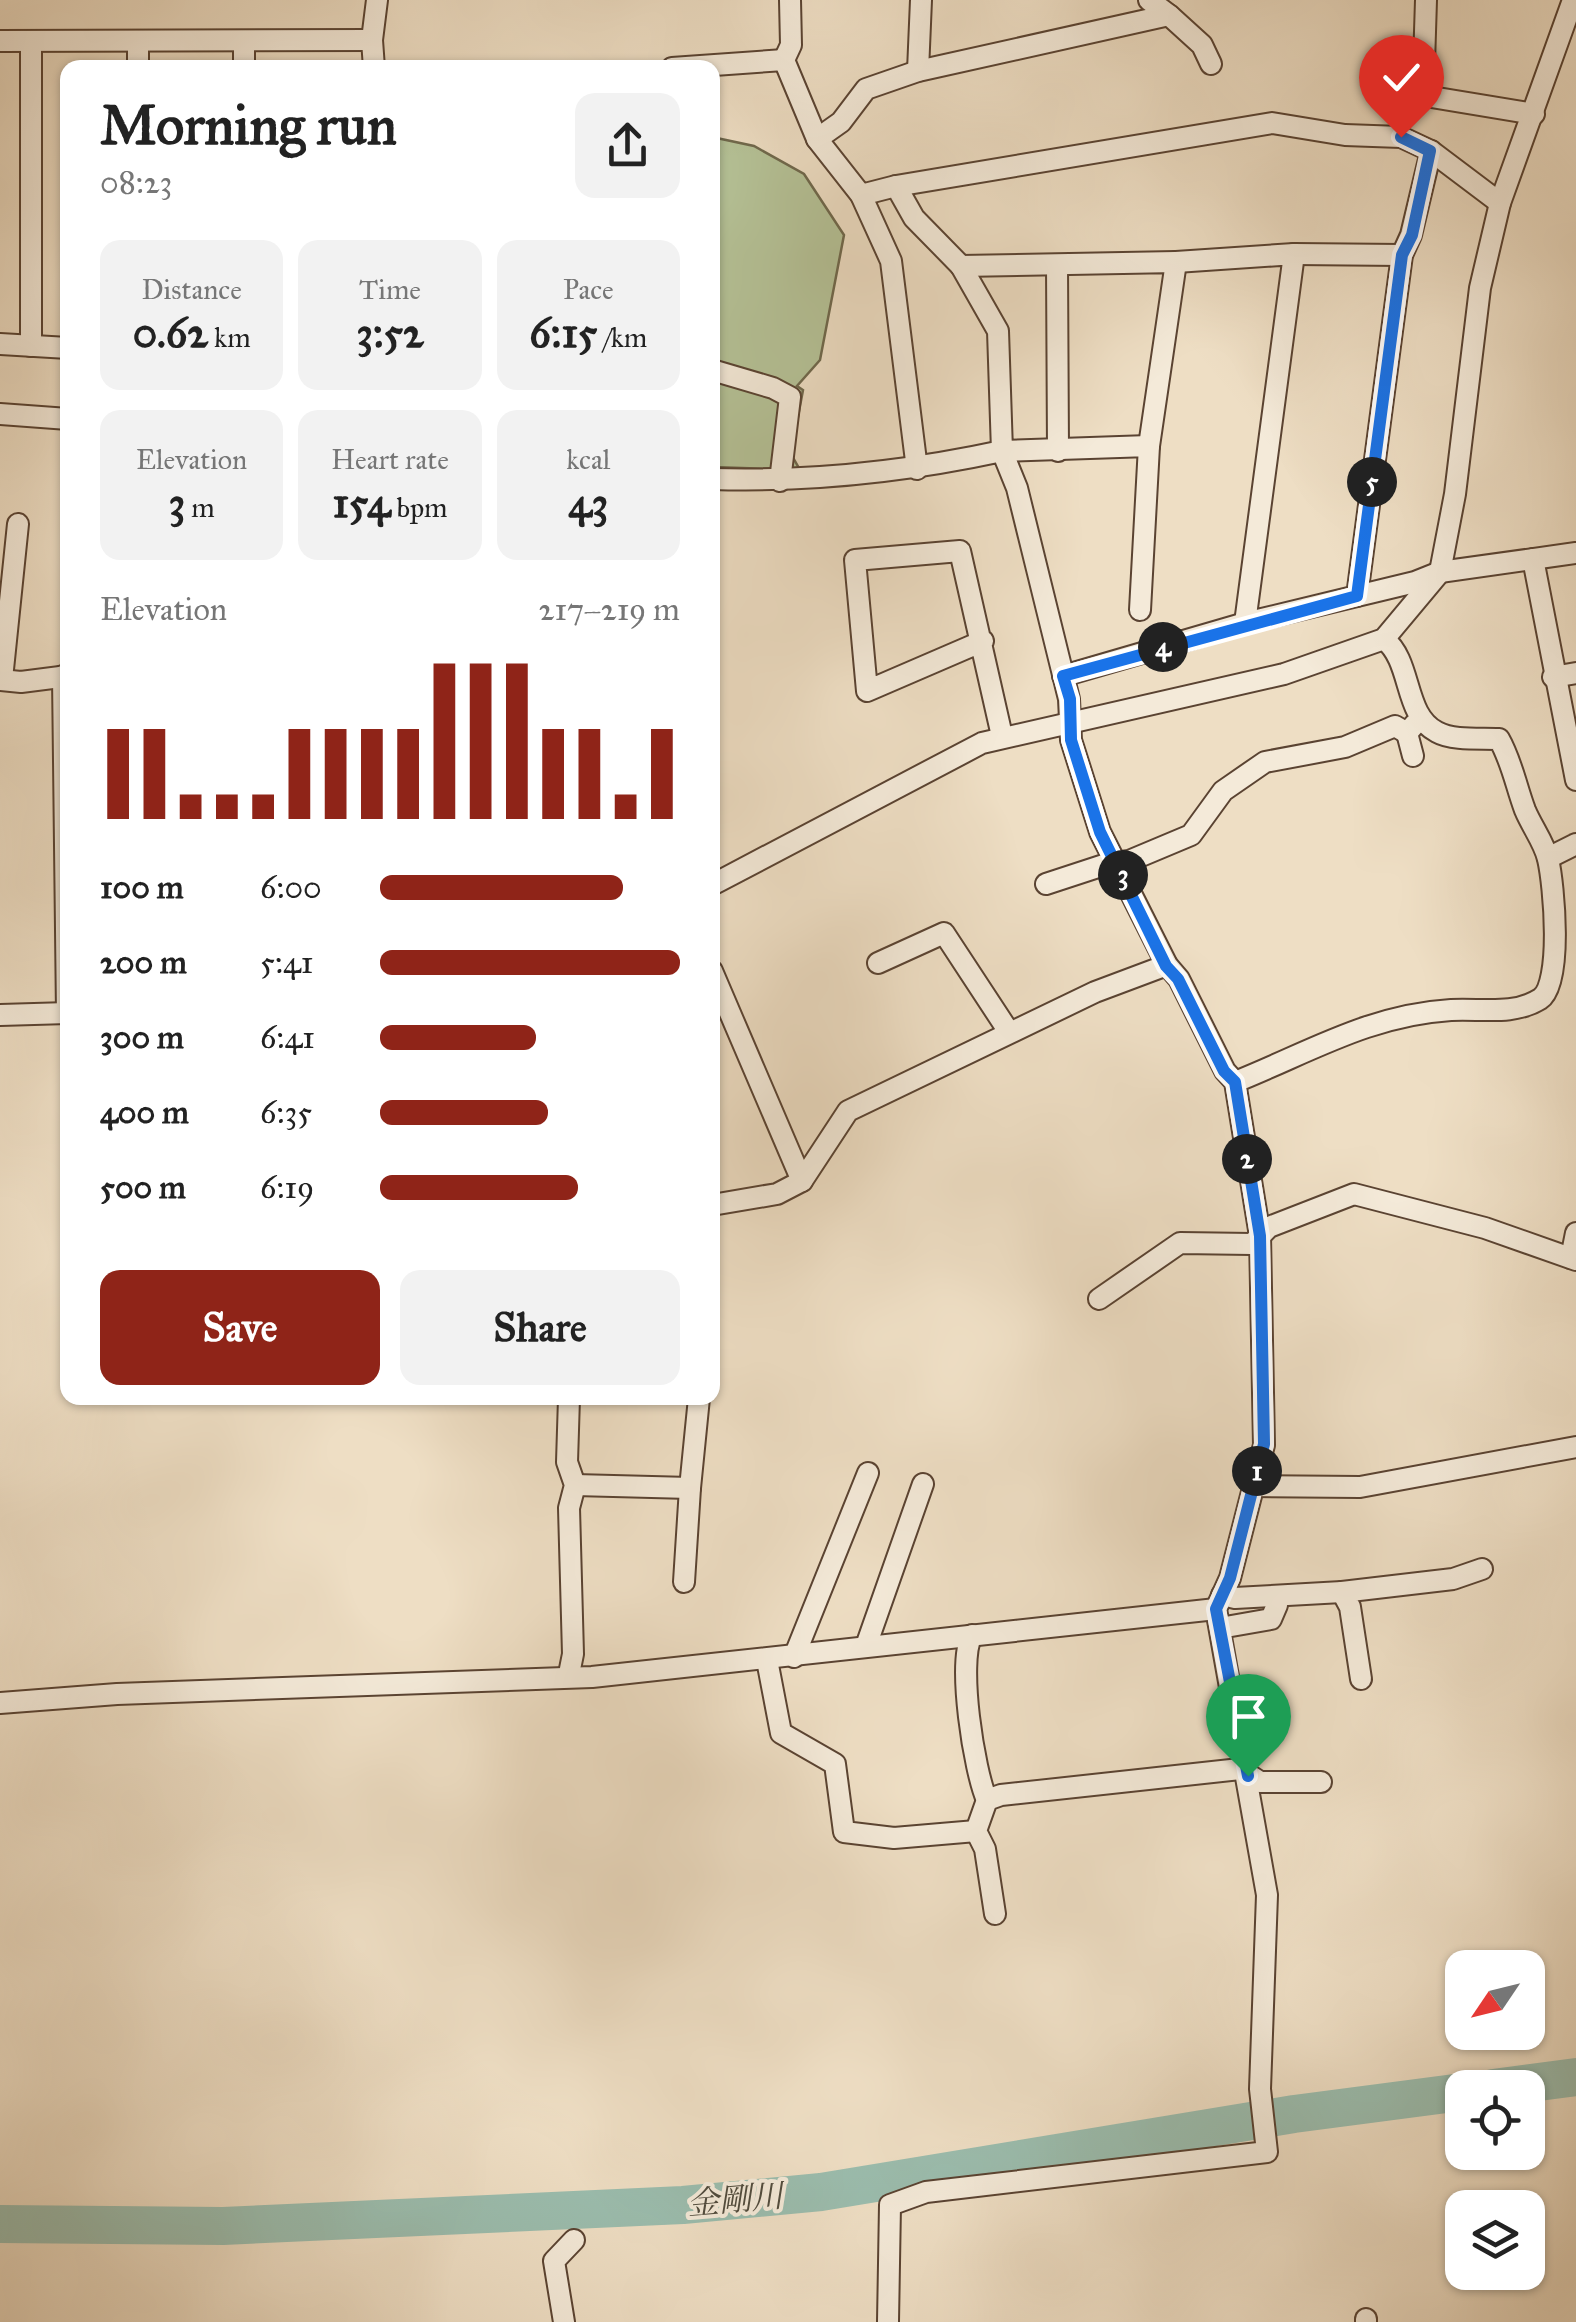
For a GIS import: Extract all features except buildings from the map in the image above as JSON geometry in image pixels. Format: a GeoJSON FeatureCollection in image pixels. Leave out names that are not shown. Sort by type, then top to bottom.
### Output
{"type":"FeatureCollection","features":[{"type":"Feature","properties":{"kind":"street"},"geometry":{"type":"LineString","coordinates":[[373,60],[378,0]]}},
{"type":"Feature","properties":{"kind":"street"},"geometry":{"type":"LineString","coordinates":[[790,0],[791,45],[784,60],[817,140],[861,194],[891,260],[917,469]]}},
{"type":"Feature","properties":{"kind":"street"},"geometry":{"type":"LineString","coordinates":[[918,72],[922,0]]}},
{"type":"Feature","properties":{"kind":"street"},"geometry":{"type":"LineString","coordinates":[[1149,0],[1202,45],[1211,64]]}},
{"type":"Feature","properties":{"kind":"street"},"geometry":{"type":"LineString","coordinates":[[1424,96],[1426,0]]}},
{"type":"Feature","properties":{"kind":"street"},"geometry":{"type":"LineString","coordinates":[[720,881],[1002,736],[1284,674],[1384,639],[1440,572],[1455,494],[1480,288],[1500,203],[1573,0]]}},
{"type":"Feature","properties":{"kind":"street"},"geometry":{"type":"LineString","coordinates":[[817,140],[840,122],[866,90],[918,72],[1169,15]]}},
{"type":"Feature","properties":{"kind":"street"},"geometry":{"type":"LineString","coordinates":[[138,40],[138,60]]}},
{"type":"Feature","properties":{"kind":"street"},"geometry":{"type":"LineString","coordinates":[[0,41],[372,40]]}},
{"type":"Feature","properties":{"kind":"street"},"geometry":{"type":"LineString","coordinates":[[31,41],[31,346]]}},
{"type":"Feature","properties":{"kind":"street"},"geometry":{"type":"LineString","coordinates":[[244,41],[244,60]]}},
{"type":"Feature","properties":{"kind":"street"},"geometry":{"type":"LineString","coordinates":[[720,65],[784,60]]}},
{"type":"Feature","properties":{"kind":"street"},"geometry":{"type":"LineString","coordinates":[[1383,89],[1534,114]]}},
{"type":"Feature","properties":{"kind":"street"},"geometry":{"type":"LineString","coordinates":[[861,194],[1272,123],[1344,135],[1401,137],[1430,151],[1500,203]]}},
{"type":"Feature","properties":{"kind":"street"},"geometry":{"type":"LineString","coordinates":[[1357,596],[1402,255],[1412,235],[1430,151]]}},
{"type":"Feature","properties":{"kind":"street"},"geometry":{"type":"LineString","coordinates":[[888,2322],[890,2205],[926,2192],[1267,2152],[1260,2089],[1267,1895],[1220,1611],[1264,1444],[1260,1236],[1235,1082],[1224,1071],[1178,979],[1166,966],[1100,832],[1071,740],[1070,699],[1017,488],[1002,451],[998,332],[961,266],[914,218],[896,186]]}},
{"type":"Feature","properties":{"kind":"street"},"geometry":{"type":"LineString","coordinates":[[961,266],[1176,262],[1294,254],[1402,255]]}},
{"type":"Feature","properties":{"kind":"street"},"geometry":{"type":"LineString","coordinates":[[1245,623],[1294,254]]}},
{"type":"Feature","properties":{"kind":"street"},"geometry":{"type":"LineString","coordinates":[[1140,610],[1149,446],[1176,262]]}},
{"type":"Feature","properties":{"kind":"street"},"geometry":{"type":"LineString","coordinates":[[1057,264],[1058,451]]}},
{"type":"Feature","properties":{"kind":"street"},"geometry":{"type":"LineString","coordinates":[[0,344],[60,348]]}},
{"type":"Feature","properties":{"kind":"street"},"geometry":{"type":"LineString","coordinates":[[720,372],[790,397],[780,481]]}},
{"type":"Feature","properties":{"kind":"street"},"geometry":{"type":"LineString","coordinates":[[0,414],[60,418]]}},
{"type":"Feature","properties":{"kind":"street"},"geometry":{"type":"LineString","coordinates":[[720,478],[780,481],[917,469],[1002,451],[1149,446]]}},
{"type":"Feature","properties":{"kind":"street"},"geometry":{"type":"LineString","coordinates":[[18,524],[1,679],[21,682],[60,677]]}},
{"type":"Feature","properties":{"kind":"street"},"geometry":{"type":"LineString","coordinates":[[983,641],[866,691],[855,560],[960,551],[983,641],[1002,736]]}},
{"type":"Feature","properties":{"kind":"street"},"geometry":{"type":"LineString","coordinates":[[1063,676],[1440,572],[1576,553]]}},
{"type":"Feature","properties":{"kind":"street"},"geometry":{"type":"LineString","coordinates":[[1533,559],[1576,780]]}},
{"type":"Feature","properties":{"kind":"street"},"geometry":{"type":"LineString","coordinates":[[1384,639],[1397,650],[1414,726],[1413,756]]}},
{"type":"Feature","properties":{"kind":"street"},"geometry":{"type":"LineString","coordinates":[[1553,677],[1576,673]]}},
{"type":"Feature","properties":{"kind":"street"},"geometry":{"type":"LineString","coordinates":[[1046,884],[1129,860],[1191,835],[1223,791],[1265,762],[1344,747],[1394,726],[1499,739],[1548,858],[1556,967],[1543,997],[1515,1009],[1448,1010],[1348,1032],[1235,1082]]}},
{"type":"Feature","properties":{"kind":"street"},"geometry":{"type":"LineString","coordinates":[[1548,858],[1576,844]]}},
{"type":"Feature","properties":{"kind":"street"},"geometry":{"type":"LineString","coordinates":[[878,963],[944,934],[1009,1032]]}},
{"type":"Feature","properties":{"kind":"street"},"geometry":{"type":"LineString","coordinates":[[720,1204],[777,1194],[802,1182],[848,1111],[1095,992],[1166,966]]}},
{"type":"Feature","properties":{"kind":"street"},"geometry":{"type":"LineString","coordinates":[[720,991],[802,1182]]}},
{"type":"Feature","properties":{"kind":"street"},"geometry":{"type":"LineString","coordinates":[[0,1015],[60,1013]]}},
{"type":"Feature","properties":{"kind":"street"},"geometry":{"type":"LineString","coordinates":[[1098,1299],[1180,1242],[1252,1244],[1268,1227],[1354,1194],[1485,1228],[1573,1259],[1576,1232]]}},
{"type":"Feature","properties":{"kind":"street"},"geometry":{"type":"LineString","coordinates":[[569,1405],[567,1462],[575,1486],[569,1508],[573,1654],[569,1674]]}},
{"type":"Feature","properties":{"kind":"street"},"geometry":{"type":"LineString","coordinates":[[684,1582],[698,1405]]}},
{"type":"Feature","properties":{"kind":"street"},"geometry":{"type":"LineString","coordinates":[[1253,1486],[1360,1487],[1576,1447]]}},
{"type":"Feature","properties":{"kind":"street"},"geometry":{"type":"LineString","coordinates":[[794,1657],[868,1473]]}},
{"type":"Feature","properties":{"kind":"street"},"geometry":{"type":"LineString","coordinates":[[866,1646],[923,1484]]}},
{"type":"Feature","properties":{"kind":"street"},"geometry":{"type":"LineString","coordinates":[[575,1486],[690,1488]]}},
{"type":"Feature","properties":{"kind":"street"},"geometry":{"type":"LineString","coordinates":[[0,1703],[117,1694],[592,1676],[1220,1611],[1276,1597],[1453,1580],[1482,1568]]}},
{"type":"Feature","properties":{"kind":"street"},"geometry":{"type":"LineString","coordinates":[[1342,1592],[1350,1607],[1360,1679]]}},
{"type":"Feature","properties":{"kind":"street"},"geometry":{"type":"LineString","coordinates":[[1220,1611],[1271,1619],[1276,1597]]}},
{"type":"Feature","properties":{"kind":"street"},"geometry":{"type":"LineString","coordinates":[[972,1635],[966,1646],[971,1719],[982,1787],[988,1800]]}},
{"type":"Feature","properties":{"kind":"street"},"geometry":{"type":"LineString","coordinates":[[767,1660],[781,1733],[834,1764],[844,1832],[894,1838],[976,1831]]}},
{"type":"Feature","properties":{"kind":"street"},"geometry":{"type":"LineString","coordinates":[[976,1831],[988,1800],[1001,1794],[1240,1768],[1260,1782],[1322,1782]]}},
{"type":"Feature","properties":{"kind":"street"},"geometry":{"type":"LineString","coordinates":[[976,1831],[986,1848],[995,1914]]}},
{"type":"Feature","properties":{"kind":"street"},"geometry":{"type":"LineString","coordinates":[[564,2322],[554,2261],[574,2240]]}},
{"type":"Feature","properties":{"kind":"green space"},"geometry":{"type":"Polygon","coordinates":[[[720,139],[754,146],[804,174],[844,235],[820,360],[797,386],[803,390],[791,454],[800,470],[720,467],[720,139]]]}},
{"type":"Feature","properties":{"kind":"waterway","name":"金剛川"},"geometry":{"type":"LineString","coordinates":[[1545,2081],[1576,2077]]}},
{"type":"Feature","properties":{"kind":"waterway","name":"金剛川"},"geometry":{"type":"LineString","coordinates":[[0,2224],[223,2226],[683,2205],[821,2192],[1294,2114],[1445,2094]]}},
{"type":"Feature","properties":{"kind":"route"},"geometry":{"type":"LineString","coordinates":[[1248,1776],[1216,1609],[1230,1578],[1264,1444],[1260,1236],[1235,1082],[1224,1071],[1178,979],[1166,966],[1164,953],[1100,832],[1071,740],[1070,699],[1063,676],[1245,623],[1357,596],[1402,255],[1412,235],[1430,151],[1401,137]]}}]}
